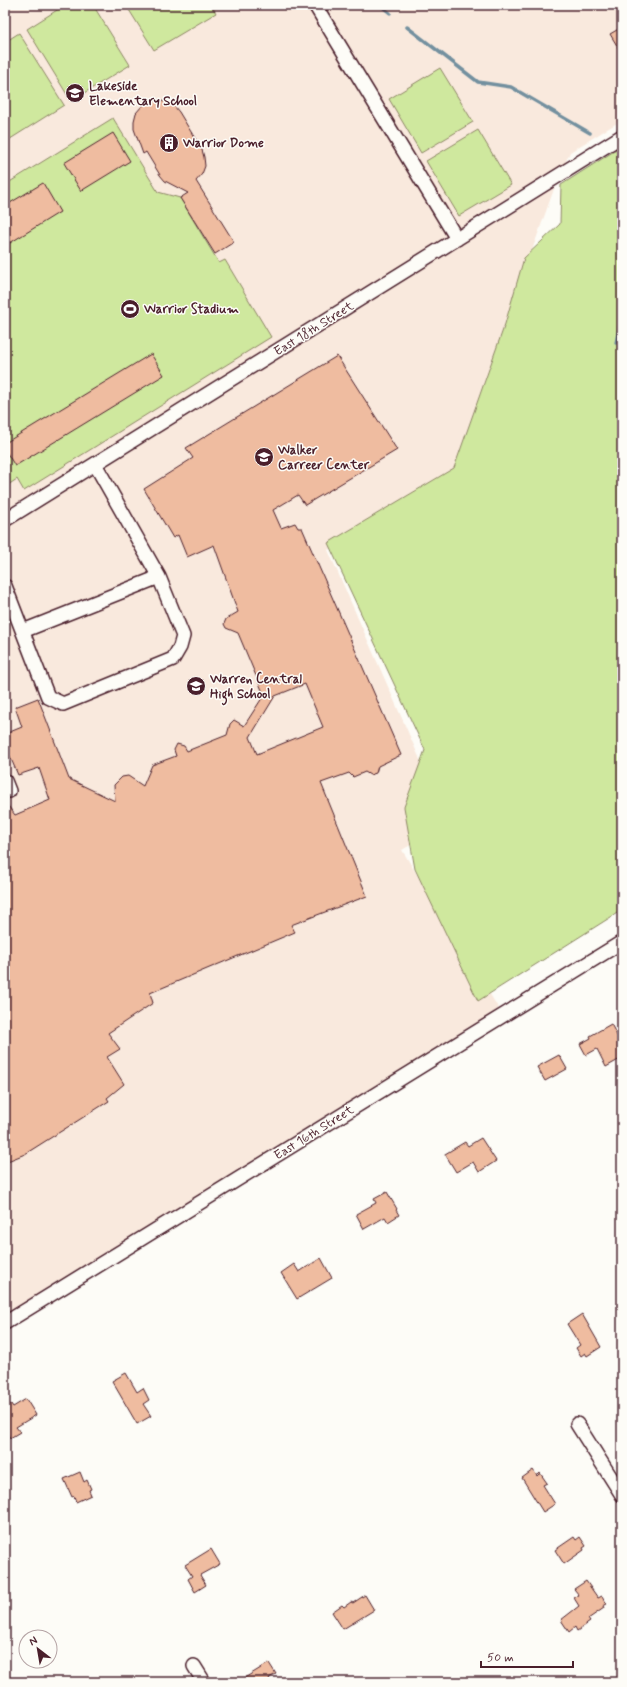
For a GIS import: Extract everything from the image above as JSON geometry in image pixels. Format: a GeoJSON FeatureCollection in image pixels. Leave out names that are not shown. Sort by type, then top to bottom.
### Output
{"type":"FeatureCollection","features":[{"type":"Feature","properties":{"kind":"street"},"geometry":{"type":"LineString","coordinates":[[315,5],[457,239]]}},
{"type":"Feature","properties":{"kind":"street","name":"East 18th Street"},"geometry":{"type":"LineString","coordinates":[[5,520],[622,136]]}},
{"type":"Feature","properties":{"kind":"street"},"geometry":{"type":"LineString","coordinates":[[5,586],[48,697],[63,704],[172,659],[180,647],[183,636],[159,577],[95,464]]}},
{"type":"Feature","properties":{"kind":"street"},"geometry":{"type":"LineString","coordinates":[[23,631],[159,577]]}},
{"type":"Feature","properties":{"kind":"street","name":"East 16th Street"},"geometry":{"type":"LineString","coordinates":[[5,1323],[622,942]]}},
{"type":"Feature","properties":{"kind":"street"},"geometry":{"type":"LineString","coordinates":[[577,1424],[622,1496]]}},
{"type":"Feature","properties":{"kind":"street"},"geometry":{"type":"LineString","coordinates":[[194,1666],[204,1682]]}},
{"type":"Feature","properties":{"kind":"shaded area","name":"Warren Central High School"},"geometry":{"type":"Polygon","coordinates":[[[5,5],[622,5],[622,120],[570,152],[554,189],[452,474],[328,550],[448,823],[402,850],[499,1009],[5,1315],[5,5]]]}},
{"type":"Feature","properties":{"kind":"green space"},"geometry":{"type":"Polygon","coordinates":[[[65,5],[93,5],[130,65],[71,101],[27,29],[65,5]]]}},
{"type":"Feature","properties":{"kind":"green space"},"geometry":{"type":"Polygon","coordinates":[[[126,5],[211,5],[216,13],[154,50],[126,5]]]}},
{"type":"Feature","properties":{"kind":"green space"},"geometry":{"type":"Polygon","coordinates":[[[19,33],[64,105],[7,141],[5,137],[5,42],[19,33]]]}},
{"type":"Feature","properties":{"kind":"green space"},"geometry":{"type":"Polygon","coordinates":[[[440,68],[473,122],[421,153],[389,99],[440,68]]]}},
{"type":"Feature","properties":{"kind":"green space","name":"Warrior Stadium"},"geometry":{"type":"Polygon","coordinates":[[[113,118],[158,192],[180,198],[219,263],[225,260],[271,337],[24,491],[17,479],[5,487],[5,179],[8,183],[113,118]]]}},
{"type":"Feature","properties":{"kind":"green space"},"geometry":{"type":"Polygon","coordinates":[[[478,130],[511,185],[459,216],[426,161],[478,130]]]}},
{"type":"Feature","properties":{"kind":"green space"},"geometry":{"type":"Polygon","coordinates":[[[622,146],[622,910],[478,1001],[415,869],[404,807],[425,750],[328,543],[454,468],[505,324],[524,258],[560,224],[561,185],[622,146]]]}},
{"type":"Feature","properties":{"kind":"building"},"geometry":{"type":"Polygon","coordinates":[[[622,27],[622,54],[610,34],[622,27]]]}},
{"type":"Feature","properties":{"kind":"building","name":"Warrior Dome"},"geometry":{"type":"Polygon","coordinates":[[[158,100],[174,106],[202,150],[205,166],[202,174],[196,181],[234,242],[215,254],[180,198],[188,193],[165,181],[146,152],[143,154],[134,129],[136,113],[142,106],[149,102],[158,100]]]}},
{"type":"Feature","properties":{"kind":"building"},"geometry":{"type":"Polygon","coordinates":[[[113,133],[130,161],[81,191],[64,163],[113,133]]]}},
{"type":"Feature","properties":{"kind":"building"},"geometry":{"type":"Polygon","coordinates":[[[43,183],[60,212],[5,246],[5,206],[43,183]]]}},
{"type":"Feature","properties":{"kind":"building"},"geometry":{"type":"Polygon","coordinates":[[[151,354],[164,375],[15,466],[5,450],[5,443],[151,354]]]}},
{"type":"Feature","properties":{"kind":"building","name":"Warren Central High School"},"geometry":{"type":"Polygon","coordinates":[[[337,356],[397,450],[305,505],[298,495],[273,510],[281,528],[295,523],[298,528],[302,528],[401,755],[378,766],[376,773],[370,775],[365,772],[353,777],[349,773],[321,783],[367,896],[291,925],[295,932],[150,993],[153,1003],[108,1033],[120,1049],[107,1057],[124,1084],[107,1098],[109,1101],[25,1154],[5,1162],[5,802],[15,815],[50,800],[39,768],[18,775],[5,745],[5,734],[22,727],[15,707],[38,698],[69,779],[115,801],[114,785],[122,777],[128,776],[143,786],[152,765],[176,756],[174,750],[177,744],[184,746],[187,751],[227,735],[230,724],[234,720],[244,726],[264,695],[238,633],[226,628],[224,624],[226,619],[238,612],[214,545],[187,557],[178,535],[173,538],[144,489],[193,458],[186,448],[337,356]],[[305,684],[275,696],[250,737],[257,754],[323,727],[305,684]]]}},
{"type":"Feature","properties":{"kind":"building"},"geometry":{"type":"Polygon","coordinates":[[[611,1024],[622,1045],[622,1058],[606,1067],[597,1049],[586,1055],[580,1044],[591,1038],[590,1036],[611,1024]]]}},
{"type":"Feature","properties":{"kind":"building"},"geometry":{"type":"Polygon","coordinates":[[[559,1055],[567,1069],[545,1081],[537,1067],[559,1055]]]}},
{"type":"Feature","properties":{"kind":"building"},"geometry":{"type":"Polygon","coordinates":[[[481,1138],[496,1161],[479,1172],[473,1162],[456,1172],[445,1154],[465,1142],[468,1146],[481,1138]]]}},
{"type":"Feature","properties":{"kind":"building"},"geometry":{"type":"Polygon","coordinates":[[[387,1192],[399,1215],[388,1222],[385,1217],[364,1229],[356,1214],[376,1203],[374,1199],[387,1192]]]}},
{"type":"Feature","properties":{"kind":"building"},"geometry":{"type":"Polygon","coordinates":[[[321,1258],[332,1278],[297,1299],[281,1273],[294,1264],[299,1272],[321,1258]]]}},
{"type":"Feature","properties":{"kind":"building"},"geometry":{"type":"Polygon","coordinates":[[[582,1314],[601,1347],[587,1356],[585,1353],[581,1356],[576,1348],[580,1345],[567,1324],[582,1314]]]}},
{"type":"Feature","properties":{"kind":"building"},"geometry":{"type":"Polygon","coordinates":[[[126,1373],[137,1392],[143,1388],[149,1400],[143,1404],[151,1416],[137,1424],[112,1381],[126,1373]]]}},
{"type":"Feature","properties":{"kind":"building"},"geometry":{"type":"Polygon","coordinates":[[[26,1399],[36,1415],[16,1427],[20,1432],[10,1438],[5,1430],[5,1408],[11,1404],[13,1407],[26,1399]]]}},
{"type":"Feature","properties":{"kind":"building"},"geometry":{"type":"Polygon","coordinates":[[[533,1470],[537,1476],[540,1473],[547,1483],[543,1485],[555,1504],[543,1512],[522,1478],[533,1470]]]}},
{"type":"Feature","properties":{"kind":"building"},"geometry":{"type":"Polygon","coordinates":[[[80,1472],[84,1482],[87,1480],[91,1489],[89,1490],[91,1495],[76,1502],[74,1496],[72,1497],[64,1479],[80,1472]]]}},
{"type":"Feature","properties":{"kind":"building"},"geometry":{"type":"Polygon","coordinates":[[[574,1537],[576,1540],[580,1537],[586,1546],[583,1548],[584,1550],[564,1564],[555,1550],[574,1537]]]}},
{"type":"Feature","properties":{"kind":"building"},"geometry":{"type":"Polygon","coordinates":[[[211,1549],[220,1564],[200,1575],[206,1585],[195,1592],[188,1579],[192,1576],[185,1565],[211,1549]]]}},
{"type":"Feature","properties":{"kind":"building"},"geometry":{"type":"Polygon","coordinates":[[[586,1581],[598,1598],[602,1596],[607,1604],[603,1606],[604,1608],[588,1619],[590,1622],[577,1631],[575,1627],[569,1632],[561,1620],[579,1606],[574,1598],[579,1595],[574,1589],[586,1581]]]}},
{"type":"Feature","properties":{"kind":"building"},"geometry":{"type":"Polygon","coordinates":[[[365,1595],[374,1610],[343,1629],[332,1612],[342,1605],[344,1607],[365,1595]]]}},
{"type":"Feature","properties":{"kind":"building"},"geometry":{"type":"Polygon","coordinates":[[[269,1663],[276,1674],[269,1678],[271,1682],[238,1682],[269,1663]]]}},
{"type":"Feature","properties":{"kind":"waterway"},"geometry":{"type":"LineString","coordinates":[[380,5],[390,13]]}},
{"type":"Feature","properties":{"kind":"waterway"},"geometry":{"type":"LineString","coordinates":[[407,27],[478,82],[511,87],[590,133]]}},
{"type":"Feature","properties":{"kind":"waterway"},"geometry":{"type":"LineString","coordinates":[[616,343],[622,315]]}},
{"type":"Feature","properties":{"kind":"place","name":"Lakeside Elementary School"},"geometry":{"type":"Point","coordinates":[75,93]}},
{"type":"Feature","properties":{"kind":"place","name":"Warrior Dome"},"geometry":{"type":"Point","coordinates":[169,143]}},
{"type":"Feature","properties":{"kind":"place","name":"Warrior Stadium"},"geometry":{"type":"Point","coordinates":[130,309]}},
{"type":"Feature","properties":{"kind":"place","name":"Walker Carreer Center"},"geometry":{"type":"Point","coordinates":[264,457]}},
{"type":"Feature","properties":{"kind":"place","name":"Warren Central High School"},"geometry":{"type":"Point","coordinates":[196,686]}}]}
